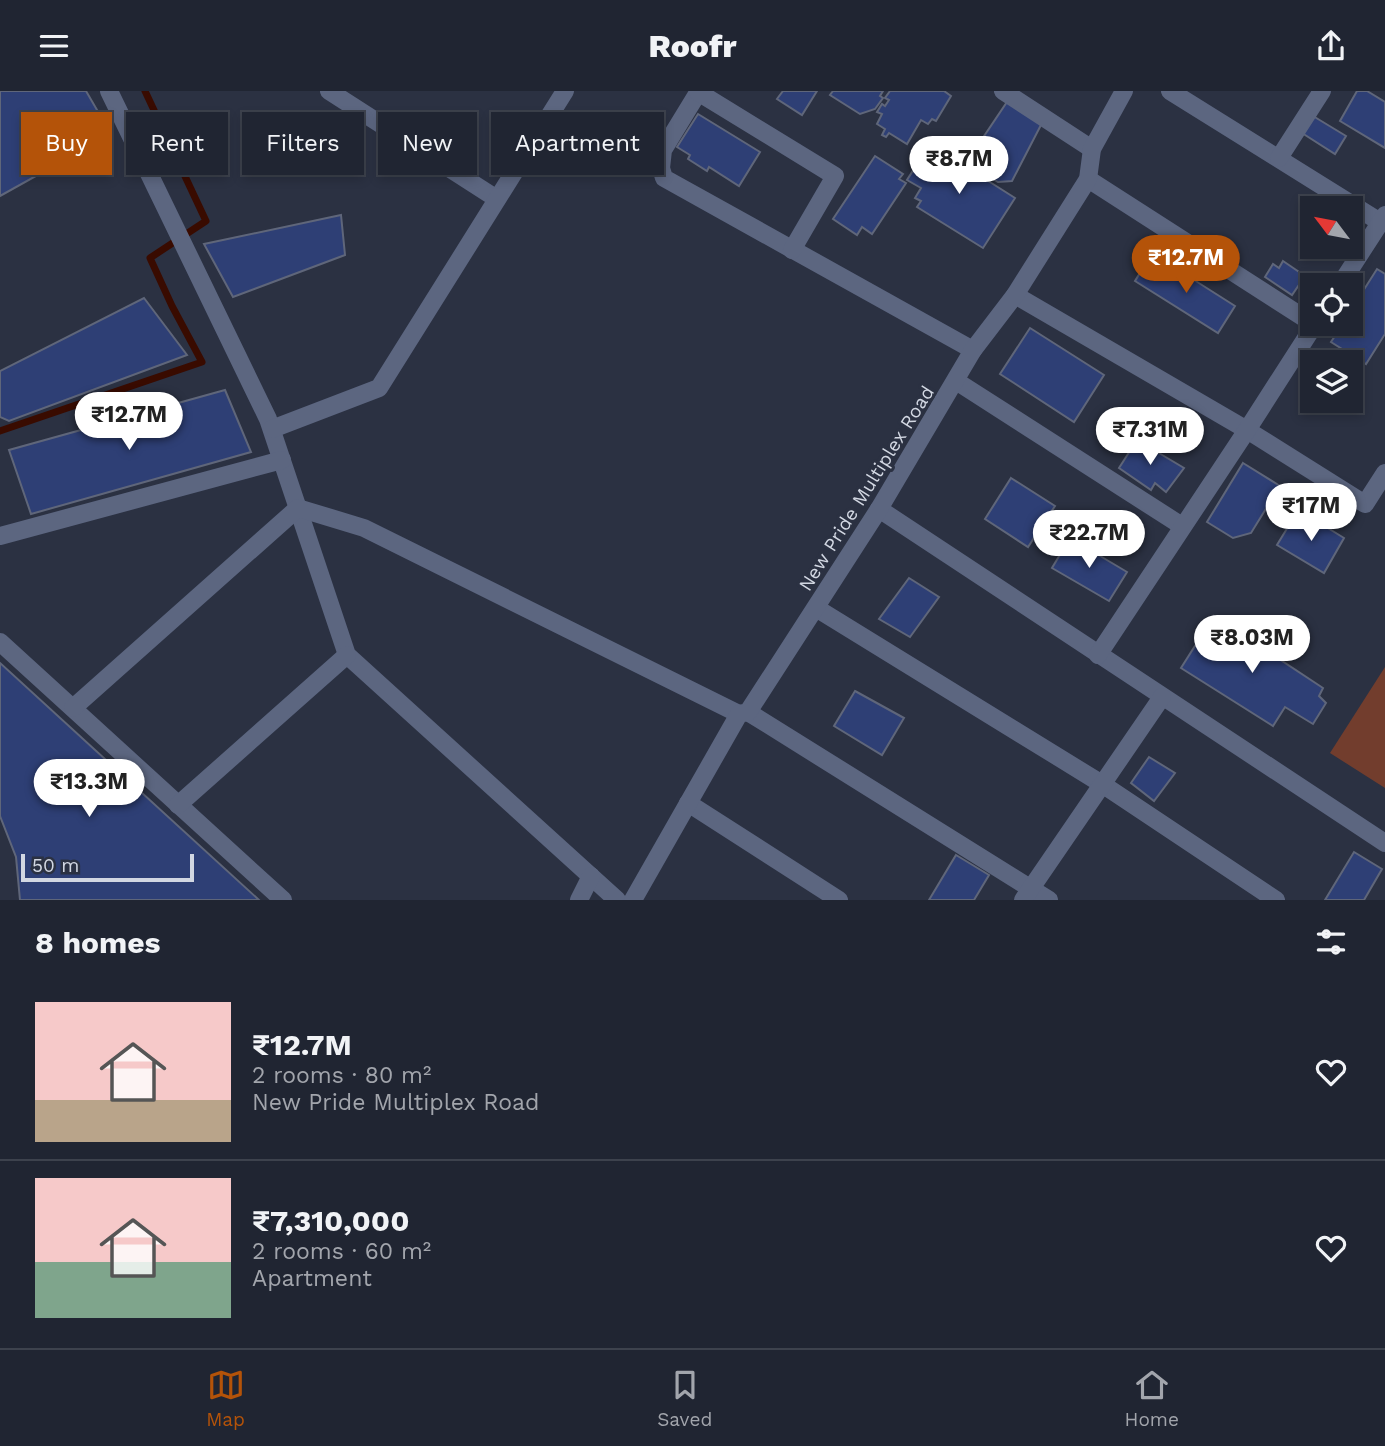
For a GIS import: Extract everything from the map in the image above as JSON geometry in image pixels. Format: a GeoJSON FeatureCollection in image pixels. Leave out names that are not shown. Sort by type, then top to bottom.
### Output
{"type":"FeatureCollection","features":[{"type":"Feature","properties":{"kind":"street"},"geometry":{"type":"LineString","coordinates":[[109,91],[272,429],[347,655],[617,900]]}},
{"type":"Feature","properties":{"kind":"street"},"geometry":{"type":"LineString","coordinates":[[329,91],[497,199]]}},
{"type":"Feature","properties":{"kind":"street"},"geometry":{"type":"LineString","coordinates":[[272,429],[379,388],[565,91]]}},
{"type":"Feature","properties":{"kind":"street"},"geometry":{"type":"LineString","coordinates":[[792,250],[835,176],[698,91],[663,150],[661,168],[664,177],[792,250],[972,350]]}},
{"type":"Feature","properties":{"kind":"street"},"geometry":{"type":"LineString","coordinates":[[1003,91],[1092,149]]}},
{"type":"Feature","properties":{"kind":"street","name":"New Pride Multiplex Road"},"geometry":{"type":"LineString","coordinates":[[633,900],[743,713],[816,608],[879,509],[972,350],[1014,295],[1088,179],[1092,149],[1124,91]]}},
{"type":"Feature","properties":{"kind":"street"},"geometry":{"type":"LineString","coordinates":[[1170,91],[1383,218],[1348,273]]}},
{"type":"Feature","properties":{"kind":"street"},"geometry":{"type":"LineString","coordinates":[[1279,158],[1322,91]]}},
{"type":"Feature","properties":{"kind":"street"},"geometry":{"type":"LineString","coordinates":[[1088,179],[1300,315]]}},
{"type":"Feature","properties":{"kind":"street"},"geometry":{"type":"LineString","coordinates":[[1014,295],[1247,431],[1365,504],[1385,473]]}},
{"type":"Feature","properties":{"kind":"street"},"geometry":{"type":"LineString","coordinates":[[1098,655],[1247,431],[1306,336]]}},
{"type":"Feature","properties":{"kind":"street"},"geometry":{"type":"LineString","coordinates":[[956,381],[1182,526]]}},
{"type":"Feature","properties":{"kind":"street"},"geometry":{"type":"LineString","coordinates":[[0,536],[282,460]]}},
{"type":"Feature","properties":{"kind":"street"},"geometry":{"type":"LineString","coordinates":[[73,708],[298,508]]}},
{"type":"Feature","properties":{"kind":"street"},"geometry":{"type":"LineString","coordinates":[[298,508],[364,528],[743,713],[1027,894],[1049,900]]}},
{"type":"Feature","properties":{"kind":"street"},"geometry":{"type":"LineString","coordinates":[[879,509],[1385,843]]}},
{"type":"Feature","properties":{"kind":"street"},"geometry":{"type":"LineString","coordinates":[[816,608],[1102,784],[1276,900]]}},
{"type":"Feature","properties":{"kind":"street"},"geometry":{"type":"LineString","coordinates":[[0,642],[283,900]]}},
{"type":"Feature","properties":{"kind":"street"},"geometry":{"type":"LineString","coordinates":[[178,804],[347,655]]}},
{"type":"Feature","properties":{"kind":"street"},"geometry":{"type":"LineString","coordinates":[[1027,894],[1162,697]]}},
{"type":"Feature","properties":{"kind":"street"},"geometry":{"type":"LineString","coordinates":[[688,803],[839,900]]}},
{"type":"Feature","properties":{"kind":"street"},"geometry":{"type":"LineString","coordinates":[[579,900],[591,876]]}},
{"type":"Feature","properties":{"kind":"shaded area"},"geometry":{"type":"Polygon","coordinates":[[[1385,667],[1385,788],[1330,753],[1385,667]]]}},
{"type":"Feature","properties":{"kind":"building"},"geometry":{"type":"Polygon","coordinates":[[[0,91],[86,91],[98,112],[21,112],[21,175],[38,175],[0,196],[0,91]]]}},
{"type":"Feature","properties":{"kind":"building"},"geometry":{"type":"Polygon","coordinates":[[[783,91],[817,91],[802,115],[777,99],[783,91]]]}},
{"type":"Feature","properties":{"kind":"building"},"geometry":{"type":"Polygon","coordinates":[[[833,91],[883,91],[880,96],[883,98],[875,109],[860,114],[830,95],[833,91]]]}},
{"type":"Feature","properties":{"kind":"building"},"geometry":{"type":"Polygon","coordinates":[[[890,91],[944,91],[951,96],[936,121],[932,119],[928,124],[921,120],[907,144],[889,133],[886,137],[882,135],[885,129],[877,124],[882,114],[877,112],[882,104],[885,106],[889,100],[885,98],[890,91]]]}},
{"type":"Feature","properties":{"kind":"building"},"geometry":{"type":"Polygon","coordinates":[[[1357,91],[1367,91],[1385,102],[1385,148],[1340,121],[1357,91]]]}},
{"type":"Feature","properties":{"kind":"building"},"geometry":{"type":"Polygon","coordinates":[[[1009,99],[1042,123],[1012,181],[998,182],[966,163],[1009,99]]]}},
{"type":"Feature","properties":{"kind":"building"},"geometry":{"type":"Polygon","coordinates":[[[698,114],[760,152],[739,186],[709,167],[707,171],[688,159],[690,155],[677,147],[698,114]]]}},
{"type":"Feature","properties":{"kind":"building"},"geometry":{"type":"Polygon","coordinates":[[[1313,116],[1346,136],[1335,154],[1302,133],[1313,116]]]}},
{"type":"Feature","properties":{"kind":"building"},"geometry":{"type":"Polygon","coordinates":[[[930,144],[1015,198],[983,248],[917,207],[921,201],[915,198],[921,188],[907,180],[930,144]]]}},
{"type":"Feature","properties":{"kind":"building"},"geometry":{"type":"Polygon","coordinates":[[[875,156],[903,174],[899,179],[906,183],[872,234],[862,227],[857,235],[833,219],[875,156]]]}},
{"type":"Feature","properties":{"kind":"building"},"geometry":{"type":"Polygon","coordinates":[[[341,215],[345,255],[233,297],[204,244],[341,215]]]}},
{"type":"Feature","properties":{"kind":"building"},"geometry":{"type":"Polygon","coordinates":[[[1161,259],[1235,306],[1218,333],[1135,281],[1145,265],[1154,271],[1161,259]]]}},
{"type":"Feature","properties":{"kind":"building"},"geometry":{"type":"Polygon","coordinates":[[[1283,261],[1301,273],[1300,283],[1292,295],[1265,277],[1273,264],[1279,268],[1283,261]]]}},
{"type":"Feature","properties":{"kind":"building"},"geometry":{"type":"Polygon","coordinates":[[[1377,269],[1385,274],[1385,334],[1366,364],[1363,362],[1363,350],[1344,350],[1331,342],[1335,336],[1363,336],[1363,291],[1377,269]]]}},
{"type":"Feature","properties":{"kind":"building"},"geometry":{"type":"Polygon","coordinates":[[[144,298],[187,355],[9,421],[0,417],[0,371],[144,298]]]}},
{"type":"Feature","properties":{"kind":"building"},"geometry":{"type":"Polygon","coordinates":[[[1030,328],[1104,375],[1074,422],[1000,374],[1030,328]]]}},
{"type":"Feature","properties":{"kind":"building"},"geometry":{"type":"Polygon","coordinates":[[[225,390],[251,452],[31,514],[9,450],[225,390]]]}},
{"type":"Feature","properties":{"kind":"building"},"geometry":{"type":"Polygon","coordinates":[[[1137,440],[1184,468],[1166,492],[1155,483],[1151,490],[1119,468],[1137,440]]]}},
{"type":"Feature","properties":{"kind":"building"},"geometry":{"type":"Polygon","coordinates":[[[1243,463],[1280,486],[1251,533],[1233,538],[1207,522],[1243,463]]]}},
{"type":"Feature","properties":{"kind":"building"},"geometry":{"type":"Polygon","coordinates":[[[1011,478],[1055,506],[1028,547],[985,519],[1011,478]]]}},
{"type":"Feature","properties":{"kind":"building"},"geometry":{"type":"Polygon","coordinates":[[[1294,517],[1309,526],[1313,519],[1344,538],[1324,573],[1277,545],[1294,517]]]}},
{"type":"Feature","properties":{"kind":"building"},"geometry":{"type":"Polygon","coordinates":[[[1070,538],[1127,572],[1109,601],[1052,568],[1070,538]]]}},
{"type":"Feature","properties":{"kind":"building"},"geometry":{"type":"Polygon","coordinates":[[[909,578],[939,597],[910,637],[879,619],[909,578]]]}},
{"type":"Feature","properties":{"kind":"building"},"geometry":{"type":"Polygon","coordinates":[[[1214,616],[1323,688],[1319,696],[1326,703],[1313,724],[1285,707],[1273,726],[1181,668],[1214,616]]]}},
{"type":"Feature","properties":{"kind":"building"},"geometry":{"type":"Polygon","coordinates":[[[0,663],[259,900],[20,900],[16,857],[0,816],[0,663]]]}},
{"type":"Feature","properties":{"kind":"building"},"geometry":{"type":"Polygon","coordinates":[[[855,691],[904,718],[882,755],[834,726],[855,691]]]}},
{"type":"Feature","properties":{"kind":"building"},"geometry":{"type":"Polygon","coordinates":[[[1149,757],[1175,773],[1154,801],[1131,783],[1149,757]]]}},
{"type":"Feature","properties":{"kind":"building"},"geometry":{"type":"Polygon","coordinates":[[[1354,852],[1382,869],[1364,900],[1325,900],[1354,852]]]}},
{"type":"Feature","properties":{"kind":"building"},"geometry":{"type":"Polygon","coordinates":[[[956,855],[989,875],[974,900],[929,900],[956,855]]]}},
{"type":"Feature","properties":{"kind":"waterway"},"geometry":{"type":"LineString","coordinates":[[0,431],[202,362],[150,258],[206,221],[145,91]]}}]}
